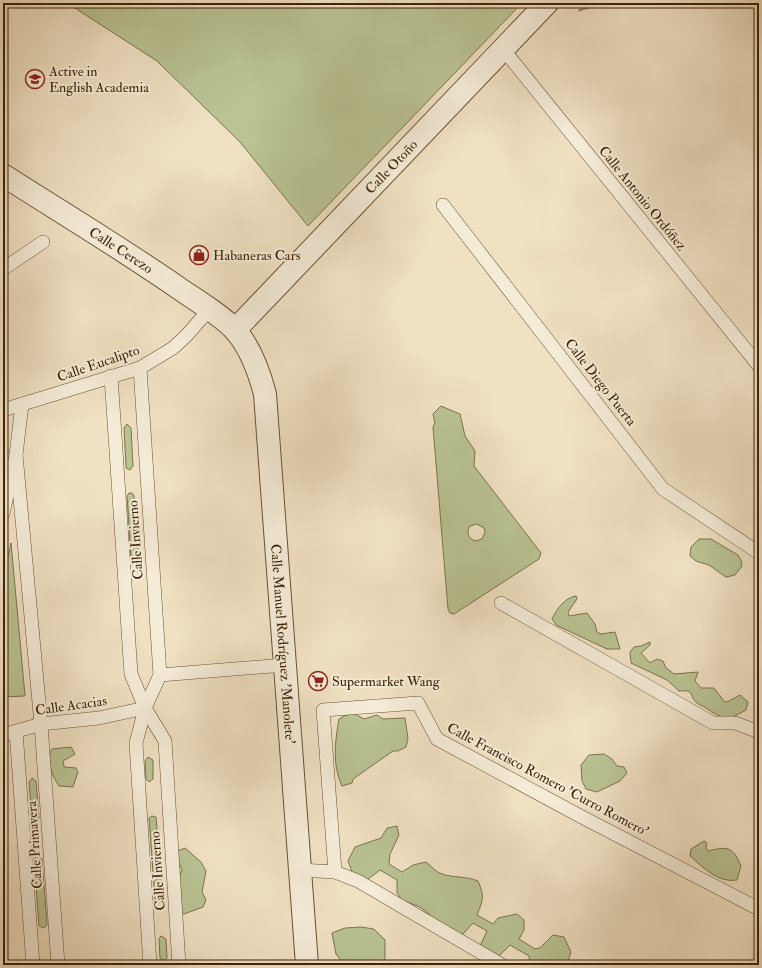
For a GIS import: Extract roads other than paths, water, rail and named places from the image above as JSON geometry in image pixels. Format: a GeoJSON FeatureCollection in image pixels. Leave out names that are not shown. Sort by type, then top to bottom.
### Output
{"type":"FeatureCollection","features":[{"type":"Feature","properties":{"kind":"street","name":"Calle Otoño"},"geometry":{"type":"LineString","coordinates":[[235,330],[547,3]]}},
{"type":"Feature","properties":{"kind":"street","name":"Calle Cerezo"},"geometry":{"type":"LineString","coordinates":[[3,175],[160,275],[235,330]]}},
{"type":"Feature","properties":{"kind":"street","name":"Calle Manuel Rodríguez 'Manolete'"},"geometry":{"type":"LineString","coordinates":[[235,330],[251,353],[260,373],[265,394],[307,965]]}},
{"type":"Feature","properties":{"kind":"lane","name":"Calle Antonio Ordóñez"},"geometry":{"type":"LineString","coordinates":[[503,49],[759,366]]}},
{"type":"Feature","properties":{"kind":"lane","name":"Calle Diego Puerta"},"geometry":{"type":"LineString","coordinates":[[442,205],[663,489],[759,553]]}},
{"type":"Feature","properties":{"kind":"lane"},"geometry":{"type":"LineString","coordinates":[[3,269],[43,242]]}},
{"type":"Feature","properties":{"kind":"lane","name":"Calle Eucalipto"},"geometry":{"type":"LineString","coordinates":[[3,410],[140,368],[173,348],[209,310]]}},
{"type":"Feature","properties":{"kind":"lane","name":"Calle Invierno"},"geometry":{"type":"LineString","coordinates":[[140,368],[160,675],[145,708],[136,743],[150,965]]}},
{"type":"Feature","properties":{"kind":"lane","name":"Calle Invierno"},"geometry":{"type":"LineString","coordinates":[[111,376],[131,674],[145,708],[165,741],[179,965]]}},
{"type":"Feature","properties":{"kind":"lane"},"geometry":{"type":"LineString","coordinates":[[3,514],[16,455],[22,404]]}},
{"type":"Feature","properties":{"kind":"lane","name":"Calle Primavera"},"geometry":{"type":"LineString","coordinates":[[16,455],[41,724],[58,965]]}},
{"type":"Feature","properties":{"kind":"lane"},"geometry":{"type":"LineString","coordinates":[[501,603],[713,723],[734,723],[759,732]]}},
{"type":"Feature","properties":{"kind":"lane"},"geometry":{"type":"LineString","coordinates":[[160,675],[285,665]]}},
{"type":"Feature","properties":{"kind":"lane","name":"Calle Francisco Romero 'Curro Romero'"},"geometry":{"type":"LineString","coordinates":[[335,872],[323,710],[418,703],[437,739],[580,816],[759,909]]}},
{"type":"Feature","properties":{"kind":"lane","name":"Calle Acacias"},"geometry":{"type":"LineString","coordinates":[[3,736],[41,724],[99,718],[145,708]]}},
{"type":"Feature","properties":{"kind":"lane","name":"Calle Primavera"},"geometry":{"type":"LineString","coordinates":[[16,732],[33,965]]}},
{"type":"Feature","properties":{"kind":"lane"},"geometry":{"type":"LineString","coordinates":[[300,870],[335,872],[358,881],[502,965]]}},
{"type":"Feature","properties":{"kind":"place","name":"Active in English Academia"},"geometry":{"type":"Point","coordinates":[35,79]}},
{"type":"Feature","properties":{"kind":"place","name":"Habaneras Cars"},"geometry":{"type":"Point","coordinates":[199,255]}},
{"type":"Feature","properties":{"kind":"place","name":"Supermarket Wang"},"geometry":{"type":"Point","coordinates":[318,681]}}]}
